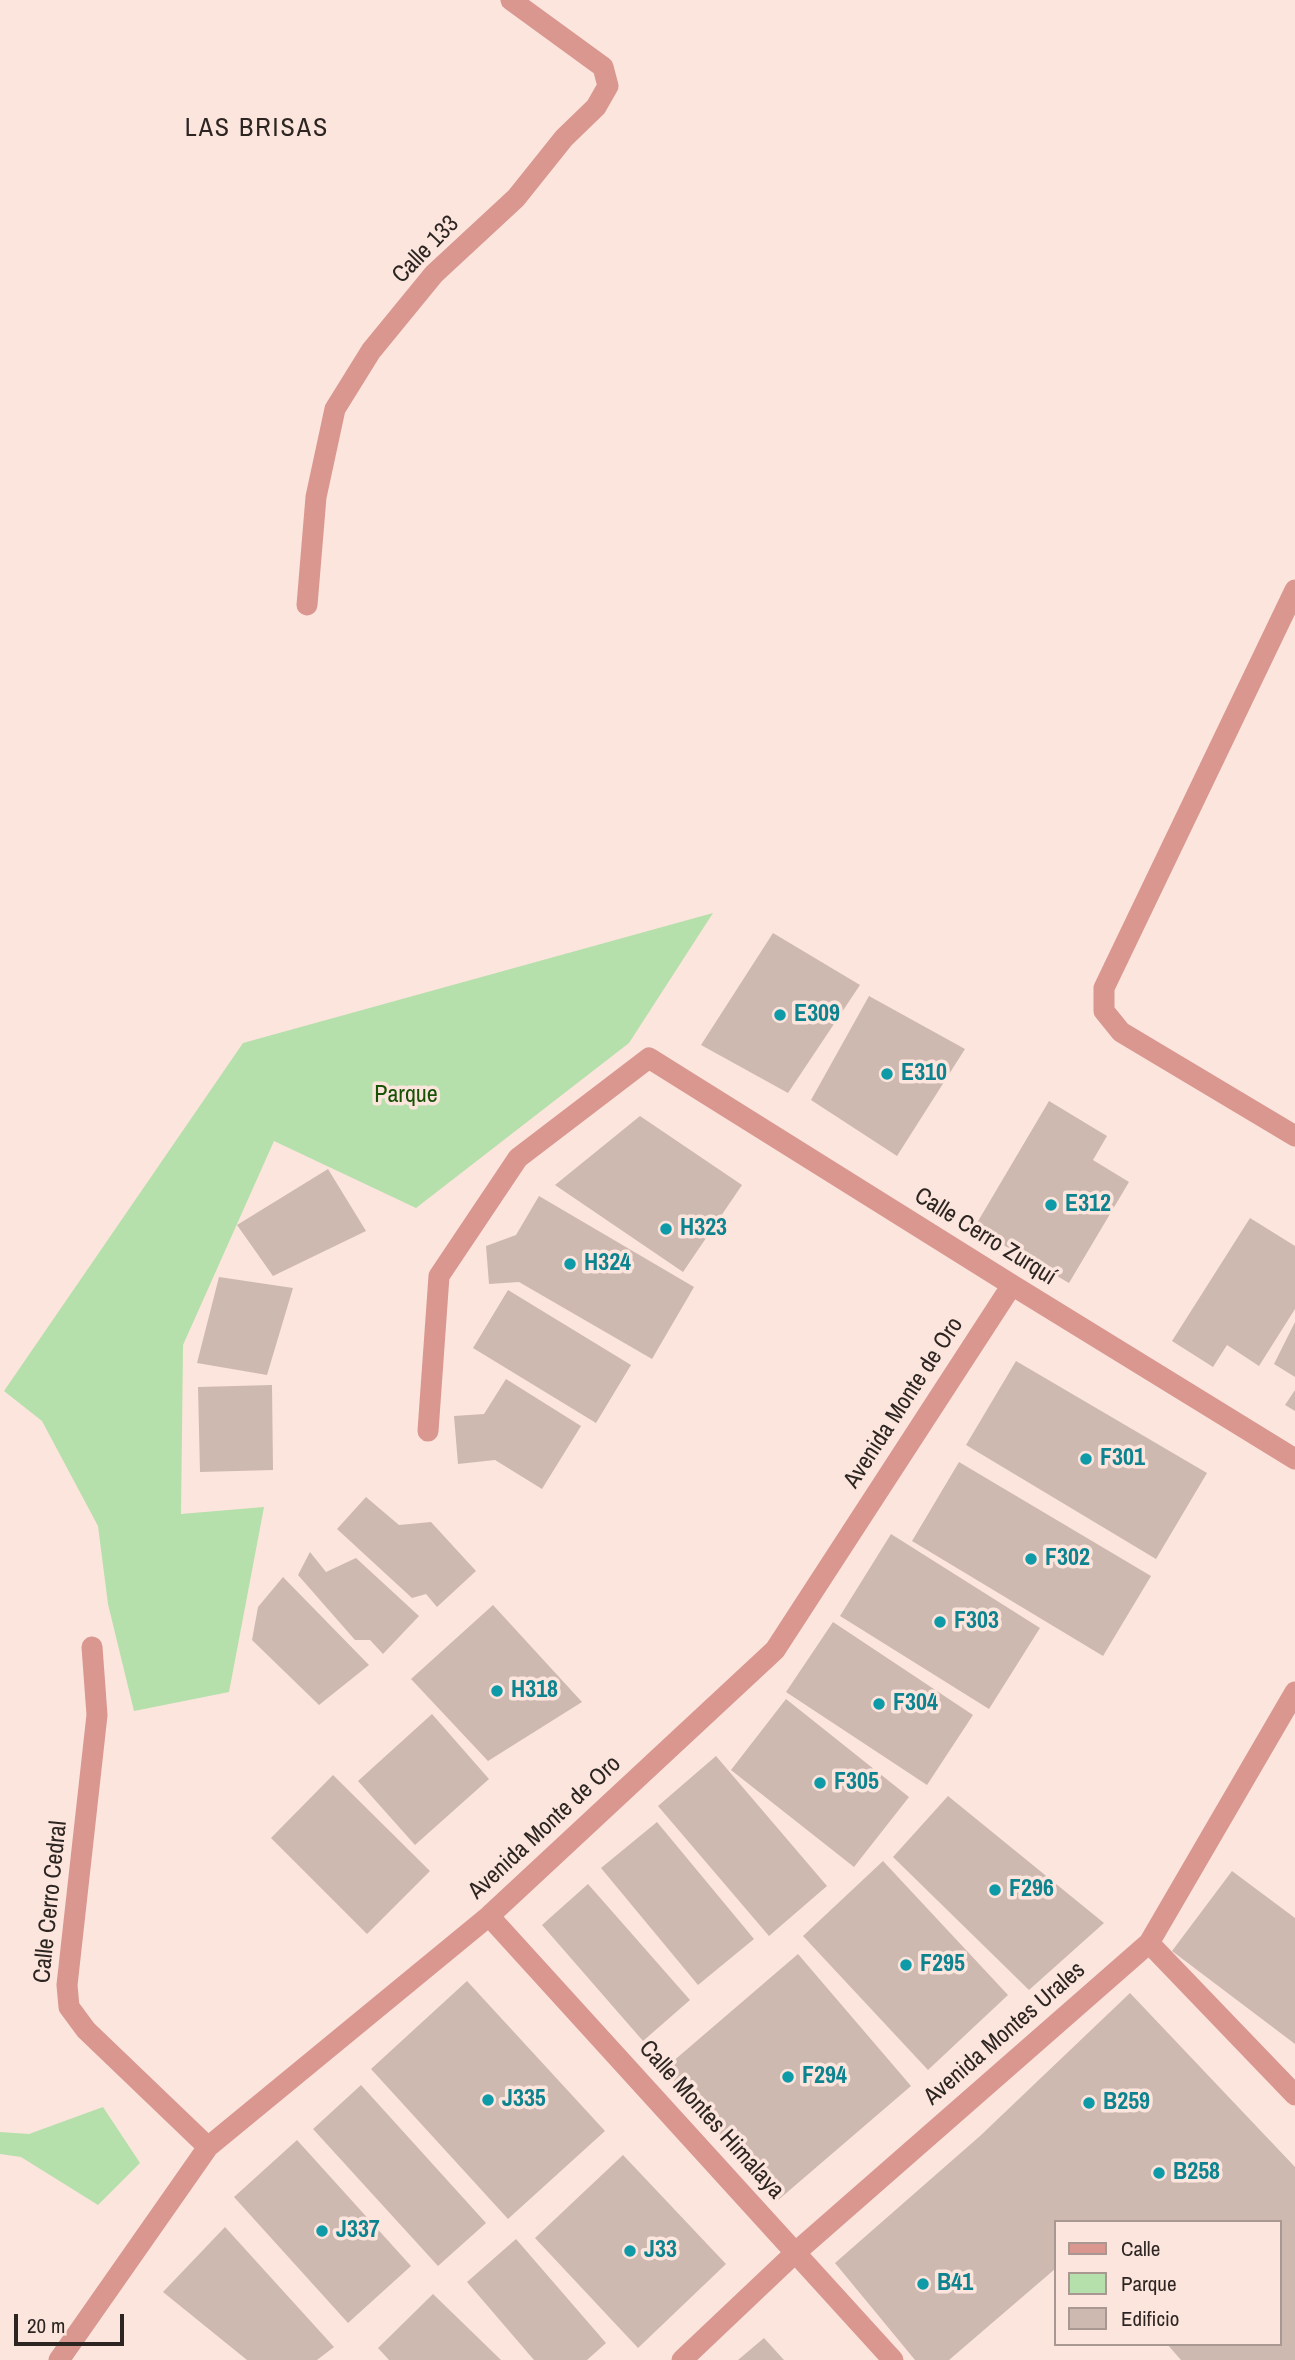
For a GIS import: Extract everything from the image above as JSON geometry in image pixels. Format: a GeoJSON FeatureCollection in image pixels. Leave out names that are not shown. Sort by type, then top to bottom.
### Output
{"type":"FeatureCollection","features":[{"type":"Feature","properties":{"kind":"street","name":"Calle 133"},"geometry":{"type":"LineString","coordinates":[[307,606],[316,498],[335,409],[371,351],[434,274],[516,198],[564,138],[596,107],[608,86],[603,67],[511,0]]}},
{"type":"Feature","properties":{"kind":"street"},"geometry":{"type":"LineString","coordinates":[[1295,590],[1104,988],[1104,1011],[1121,1032],[1295,1136]]}},
{"type":"Feature","properties":{"kind":"street","name":"Calle Cerro Zurquí"},"geometry":{"type":"LineString","coordinates":[[428,1431],[439,1276],[518,1158],[649,1058],[1295,1459]]}},
{"type":"Feature","properties":{"kind":"street","name":"Avenida Monte de Oro"},"geometry":{"type":"LineString","coordinates":[[59,2360],[208,2147],[489,1916],[775,1650],[1012,1285]]}},
{"type":"Feature","properties":{"kind":"street","name":"Calle Cerro Cedral"},"geometry":{"type":"LineString","coordinates":[[92,1647],[97,1715],[67,1984],[69,2007],[86,2030],[208,2147]]}},
{"type":"Feature","properties":{"kind":"street","name":"Avenida Montes Urales"},"geometry":{"type":"LineString","coordinates":[[682,2360],[795,2253],[1149,1943],[1295,1692]]}},
{"type":"Feature","properties":{"kind":"street","name":"Calle Montes Himalaya"},"geometry":{"type":"LineString","coordinates":[[489,1916],[893,2360]]}},
{"type":"Feature","properties":{"kind":"street"},"geometry":{"type":"LineString","coordinates":[[1149,1943],[1295,2095]]}},
{"type":"Feature","properties":{"kind":"green space","name":"Parque"},"geometry":{"type":"Polygon","coordinates":[[[713,913],[629,1043],[416,1208],[274,1141],[183,1345],[181,1514],[264,1507],[229,1692],[134,1711],[108,1604],[98,1526],[42,1421],[4,1391],[243,1043],[713,913]]]}},
{"type":"Feature","properties":{"kind":"green space"},"geometry":{"type":"Polygon","coordinates":[[[103,2107],[140,2163],[98,2205],[21,2157],[0,2154],[0,2132],[29,2134],[103,2107]]]}},
{"type":"Feature","properties":{"kind":"building","name":"E309"},"geometry":{"type":"Polygon","coordinates":[[[773,933],[860,985],[788,1093],[701,1045],[773,933]]]}},
{"type":"Feature","properties":{"kind":"building","name":"E310"},"geometry":{"type":"Polygon","coordinates":[[[869,996],[965,1049],[897,1156],[811,1100],[869,996]]]}},
{"type":"Feature","properties":{"kind":"building","name":"E312"},"geometry":{"type":"Polygon","coordinates":[[[1049,1101],[1107,1136],[1093,1160],[1129,1182],[1069,1283],[974,1228],[1049,1101]]]}},
{"type":"Feature","properties":{"kind":"building","name":"H323"},"geometry":{"type":"Polygon","coordinates":[[[640,1116],[742,1185],[683,1272],[555,1185],[640,1116]]]}},
{"type":"Feature","properties":{"kind":"building"},"geometry":{"type":"Polygon","coordinates":[[[328,1169],[366,1231],[273,1276],[237,1225],[328,1169]]]}},
{"type":"Feature","properties":{"kind":"building","name":"H324"},"geometry":{"type":"Polygon","coordinates":[[[539,1196],[694,1287],[652,1359],[519,1282],[489,1284],[486,1246],[516,1235],[539,1196]]]}},
{"type":"Feature","properties":{"kind":"building"},"geometry":{"type":"Polygon","coordinates":[[[1250,1218],[1295,1246],[1295,1309],[1259,1366],[1227,1345],[1213,1367],[1172,1341],[1250,1218]]]}},
{"type":"Feature","properties":{"kind":"building"},"geometry":{"type":"Polygon","coordinates":[[[219,1277],[293,1288],[267,1375],[197,1363],[219,1277]]]}},
{"type":"Feature","properties":{"kind":"building"},"geometry":{"type":"Polygon","coordinates":[[[508,1290],[631,1365],[596,1423],[473,1348],[508,1290]]]}},
{"type":"Feature","properties":{"kind":"building"},"geometry":{"type":"Polygon","coordinates":[[[1295,1322],[1295,1377],[1274,1364],[1295,1322]]]}},
{"type":"Feature","properties":{"kind":"building","name":"F301"},"geometry":{"type":"Polygon","coordinates":[[[1016,1361],[1207,1473],[1156,1559],[966,1445],[1016,1361]]]}},
{"type":"Feature","properties":{"kind":"building"},"geometry":{"type":"Polygon","coordinates":[[[506,1379],[581,1426],[542,1489],[495,1460],[458,1464],[454,1416],[484,1414],[506,1379]]]}},
{"type":"Feature","properties":{"kind":"building"},"geometry":{"type":"Polygon","coordinates":[[[272,1385],[273,1470],[200,1472],[198,1387],[272,1385]]]}},
{"type":"Feature","properties":{"kind":"building"},"geometry":{"type":"Polygon","coordinates":[[[1295,1390],[1295,1411],[1285,1405],[1295,1390]]]}},
{"type":"Feature","properties":{"kind":"building","name":"F302"},"geometry":{"type":"Polygon","coordinates":[[[959,1462],[1151,1576],[1103,1656],[912,1541],[959,1462]]]}},
{"type":"Feature","properties":{"kind":"building"},"geometry":{"type":"Polygon","coordinates":[[[366,1497],[399,1525],[431,1522],[476,1571],[437,1607],[426,1594],[412,1598],[337,1529],[366,1497]]]}},
{"type":"Feature","properties":{"kind":"building","name":"F303"},"geometry":{"type":"Polygon","coordinates":[[[891,1534],[1040,1628],[989,1709],[840,1616],[891,1534]]]}},
{"type":"Feature","properties":{"kind":"building"},"geometry":{"type":"Polygon","coordinates":[[[310,1552],[326,1572],[356,1558],[419,1616],[383,1654],[370,1640],[355,1640],[298,1575],[310,1552]]]}},
{"type":"Feature","properties":{"kind":"building"},"geometry":{"type":"Polygon","coordinates":[[[283,1577],[369,1665],[319,1705],[252,1640],[258,1607],[283,1577]]]}},
{"type":"Feature","properties":{"kind":"building","name":"H318"},"geometry":{"type":"Polygon","coordinates":[[[493,1605],[582,1702],[488,1761],[411,1679],[493,1605]]]}},
{"type":"Feature","properties":{"kind":"building","name":"F304"},"geometry":{"type":"Polygon","coordinates":[[[833,1622],[973,1715],[927,1785],[786,1692],[833,1622]]]}},
{"type":"Feature","properties":{"kind":"building","name":"F305"},"geometry":{"type":"Polygon","coordinates":[[[786,1699],[909,1797],[854,1867],[731,1770],[786,1699]]]}},
{"type":"Feature","properties":{"kind":"building"},"geometry":{"type":"Polygon","coordinates":[[[432,1714],[489,1779],[415,1845],[358,1781],[432,1714]]]}},
{"type":"Feature","properties":{"kind":"building"},"geometry":{"type":"Polygon","coordinates":[[[716,1756],[827,1886],[769,1936],[658,1806],[716,1756]]]}},
{"type":"Feature","properties":{"kind":"building"},"geometry":{"type":"Polygon","coordinates":[[[333,1775],[430,1871],[367,1934],[271,1838],[333,1775]]]}},
{"type":"Feature","properties":{"kind":"building","name":"F296"},"geometry":{"type":"Polygon","coordinates":[[[948,1796],[1104,1923],[1029,1990],[893,1857],[948,1796]]]}},
{"type":"Feature","properties":{"kind":"building"},"geometry":{"type":"Polygon","coordinates":[[[657,1822],[754,1939],[698,1985],[601,1868],[657,1822]]]}},
{"type":"Feature","properties":{"kind":"building","name":"F295"},"geometry":{"type":"Polygon","coordinates":[[[883,1861],[1008,1995],[928,2070],[803,1936],[883,1861]]]}},
{"type":"Feature","properties":{"kind":"building"},"geometry":{"type":"Polygon","coordinates":[[[1232,1871],[1295,1918],[1295,2044],[1172,1951],[1232,1871]]]}},
{"type":"Feature","properties":{"kind":"building"},"geometry":{"type":"Polygon","coordinates":[[[588,1884],[690,2000],[643,2041],[542,1925],[588,1884]]]}},
{"type":"Feature","properties":{"kind":"building","name":"F294"},"geometry":{"type":"Polygon","coordinates":[[[798,1954],[911,2086],[777,2201],[664,2069],[798,1954]]]}},
{"type":"Feature","properties":{"kind":"building","name":"J335"},"geometry":{"type":"Polygon","coordinates":[[[467,1981],[605,2131],[508,2219],[371,2069],[467,1981]]]}},
{"type":"Feature","properties":{"kind":"building"},"geometry":{"type":"Polygon","coordinates":[[[1130,1993],[1295,2167],[1295,2360],[1181,2360],[1169,2346],[1281,2346],[1281,2220],[1054,2220],[1054,2270],[949,2360],[915,2360],[835,2263],[980,2136],[1130,1993]]]}},
{"type":"Feature","properties":{"kind":"building"},"geometry":{"type":"Polygon","coordinates":[[[361,2085],[486,2223],[438,2266],[313,2129],[361,2085]]]}},
{"type":"Feature","properties":{"kind":"building","name":"J337"},"geometry":{"type":"Polygon","coordinates":[[[297,2140],[411,2266],[348,2323],[234,2197],[297,2140]]]}},
{"type":"Feature","properties":{"kind":"building","name":"J33"},"geometry":{"type":"Polygon","coordinates":[[[623,2155],[726,2264],[638,2348],[535,2238],[623,2155]]]}},
{"type":"Feature","properties":{"kind":"building"},"geometry":{"type":"Polygon","coordinates":[[[225,2227],[334,2347],[317,2360],[247,2360],[163,2292],[225,2227]]]}},
{"type":"Feature","properties":{"kind":"building"},"geometry":{"type":"Polygon","coordinates":[[[516,2239],[606,2343],[587,2360],[534,2360],[467,2282],[516,2239]]]}},
{"type":"Feature","properties":{"kind":"building"},"geometry":{"type":"Polygon","coordinates":[[[433,2294],[501,2360],[389,2360],[378,2348],[433,2294]]]}},
{"type":"Feature","properties":{"kind":"building"},"geometry":{"type":"Polygon","coordinates":[[[764,2338],[784,2360],[738,2360],[764,2338]]]}},
{"type":"Feature","properties":{"kind":"place","name":"E309"},"geometry":{"type":"Point","coordinates":[780,1015]}},
{"type":"Feature","properties":{"kind":"place","name":"E310"},"geometry":{"type":"Point","coordinates":[887,1074]}},
{"type":"Feature","properties":{"kind":"place","name":"E312"},"geometry":{"type":"Point","coordinates":[1051,1205]}},
{"type":"Feature","properties":{"kind":"place","name":"H323"},"geometry":{"type":"Point","coordinates":[666,1229]}},
{"type":"Feature","properties":{"kind":"place","name":"H324"},"geometry":{"type":"Point","coordinates":[570,1264]}},
{"type":"Feature","properties":{"kind":"place","name":"F301"},"geometry":{"type":"Point","coordinates":[1086,1459]}},
{"type":"Feature","properties":{"kind":"place","name":"F302"},"geometry":{"type":"Point","coordinates":[1031,1559]}},
{"type":"Feature","properties":{"kind":"place","name":"F303"},"geometry":{"type":"Point","coordinates":[940,1622]}},
{"type":"Feature","properties":{"kind":"place","name":"H318"},"geometry":{"type":"Point","coordinates":[497,1691]}},
{"type":"Feature","properties":{"kind":"place","name":"F304"},"geometry":{"type":"Point","coordinates":[879,1704]}},
{"type":"Feature","properties":{"kind":"place","name":"F305"},"geometry":{"type":"Point","coordinates":[820,1783]}},
{"type":"Feature","properties":{"kind":"place","name":"F296"},"geometry":{"type":"Point","coordinates":[995,1890]}},
{"type":"Feature","properties":{"kind":"place","name":"F295"},"geometry":{"type":"Point","coordinates":[906,1965]}},
{"type":"Feature","properties":{"kind":"place","name":"F294"},"geometry":{"type":"Point","coordinates":[788,2077]}},
{"type":"Feature","properties":{"kind":"place","name":"J335"},"geometry":{"type":"Point","coordinates":[488,2100]}},
{"type":"Feature","properties":{"kind":"place","name":"B259"},"geometry":{"type":"Point","coordinates":[1089,2103]}},
{"type":"Feature","properties":{"kind":"place","name":"B258"},"geometry":{"type":"Point","coordinates":[1159,2173]}},
{"type":"Feature","properties":{"kind":"place","name":"J337"},"geometry":{"type":"Point","coordinates":[322,2231]}},
{"type":"Feature","properties":{"kind":"place","name":"J33"},"geometry":{"type":"Point","coordinates":[630,2251]}},
{"type":"Feature","properties":{"kind":"place","name":"B41"},"geometry":{"type":"Point","coordinates":[923,2284]}},
{"type":"Feature","properties":{"kind":"district","name":"LAS BRISAS"},"geometry":{"type":"Point","coordinates":[257,129]}}]}
